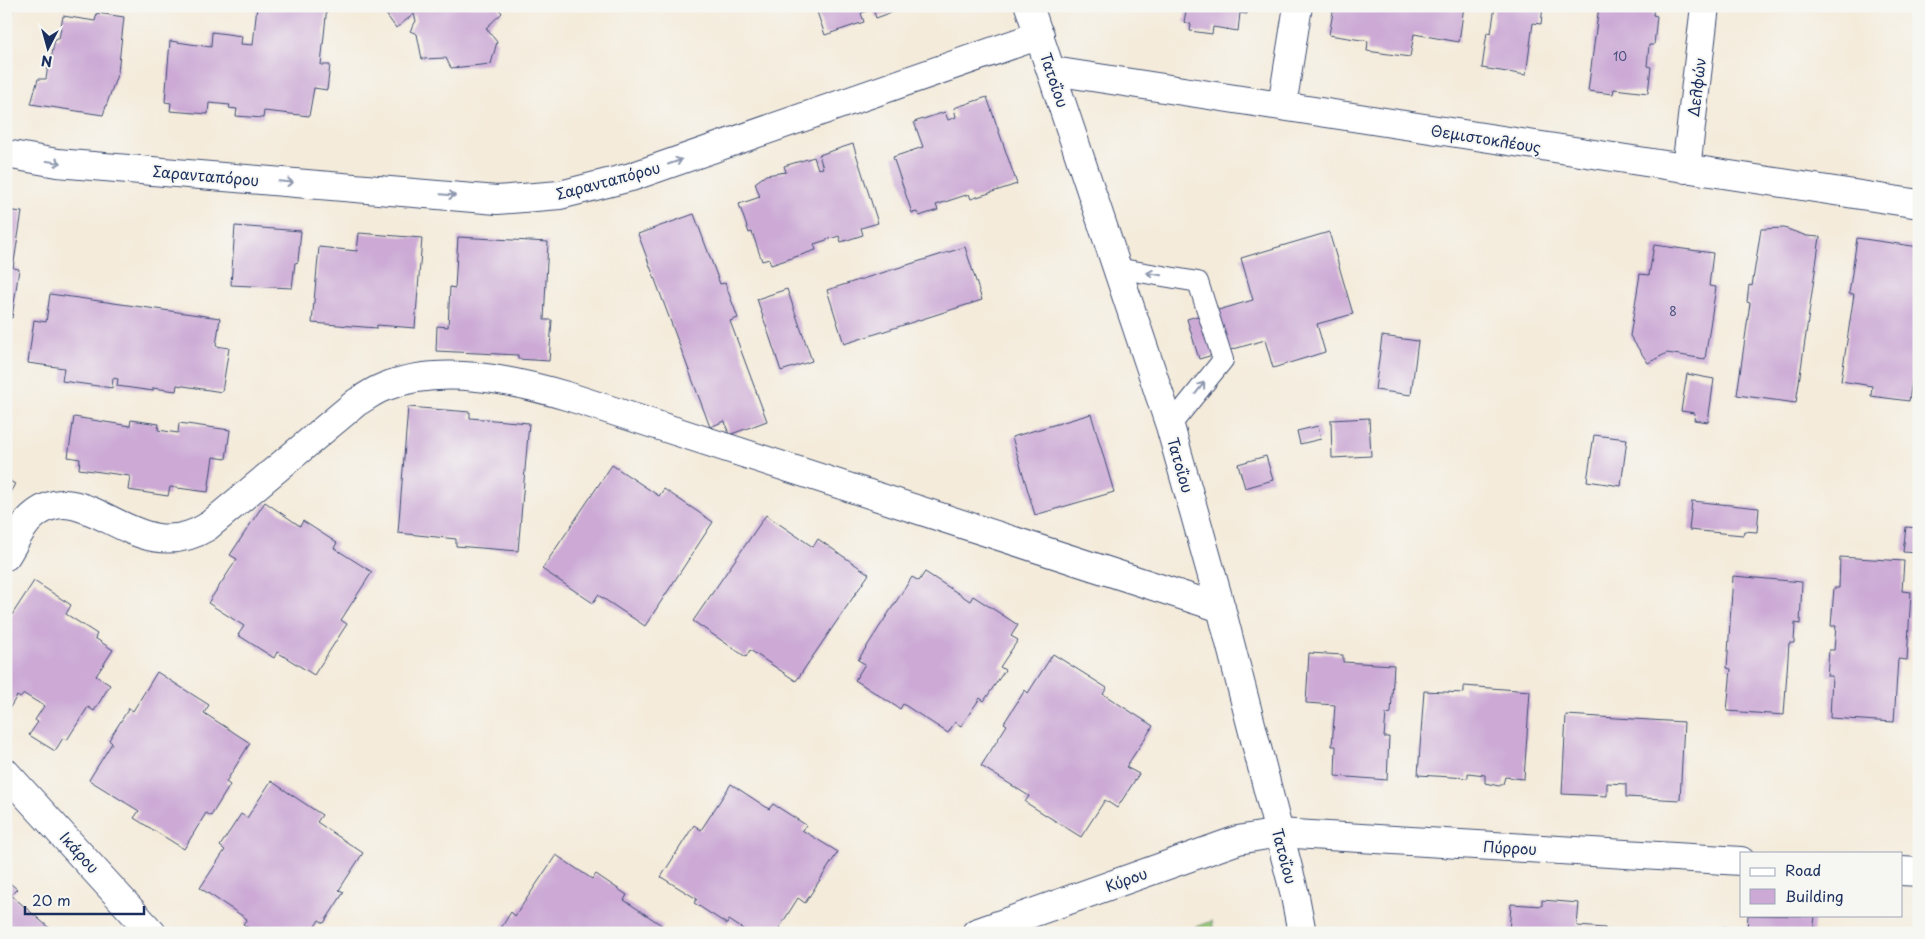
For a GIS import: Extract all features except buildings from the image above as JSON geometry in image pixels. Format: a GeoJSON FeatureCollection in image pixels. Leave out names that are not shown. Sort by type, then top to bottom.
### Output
{"type":"FeatureCollection","features":[{"type":"Feature","properties":{"kind":"street","name":"Τατοΐου"},"geometry":{"type":"LineString","coordinates":[[1029,6],[1053,71],[1116,268],[1170,426],[1221,608],[1294,891],[1302,933]]}},
{"type":"Feature","properties":{"kind":"street"},"geometry":{"type":"LineString","coordinates":[[1282,106],[1298,6]]}},
{"type":"Feature","properties":{"kind":"street","name":"Δελφών"},"geometry":{"type":"LineString","coordinates":[[1686,169],[1705,6]]}},
{"type":"Feature","properties":{"kind":"street","name":"Σαρανταπόρου"},"geometry":{"type":"LineString","coordinates":[[6,154],[57,162],[497,200],[560,196],[631,177],[1040,35]]}},
{"type":"Feature","properties":{"kind":"street","name":"Θεμιστοκλέους"},"geometry":{"type":"LineString","coordinates":[[1053,71],[1919,204]]}},
{"type":"Feature","properties":{"kind":"street"},"geometry":{"type":"LineString","coordinates":[[6,556],[29,520],[51,505],[63,503],[76,504],[135,533],[148,537],[178,539],[193,536],[207,527],[357,402],[384,387],[422,377],[468,377],[521,382],[570,397],[1221,608]]}},
{"type":"Feature","properties":{"kind":"street","name":"Ικάρου"},"geometry":{"type":"LineString","coordinates":[[6,773],[152,933]]}},
{"type":"Feature","properties":{"kind":"street","name":"Πύρρου"},"geometry":{"type":"LineString","coordinates":[[1278,833],[1740,861]]}},
{"type":"Feature","properties":{"kind":"street","name":"Κύρου"},"geometry":{"type":"LineString","coordinates":[[976,933],[1238,840],[1278,833]]}},
{"type":"Feature","properties":{"kind":"street"},"geometry":{"type":"LineString","coordinates":[[1902,871],[1919,872]]}},
{"type":"Feature","properties":{"kind":"lane"},"geometry":{"type":"LineString","coordinates":[[1116,268],[1198,282],[1223,360],[1170,426]]}},
{"type":"Feature","properties":{"kind":"green space"},"geometry":{"type":"Polygon","coordinates":[[[1212,921],[1214,933],[1181,933],[1212,921]]]}}]}
